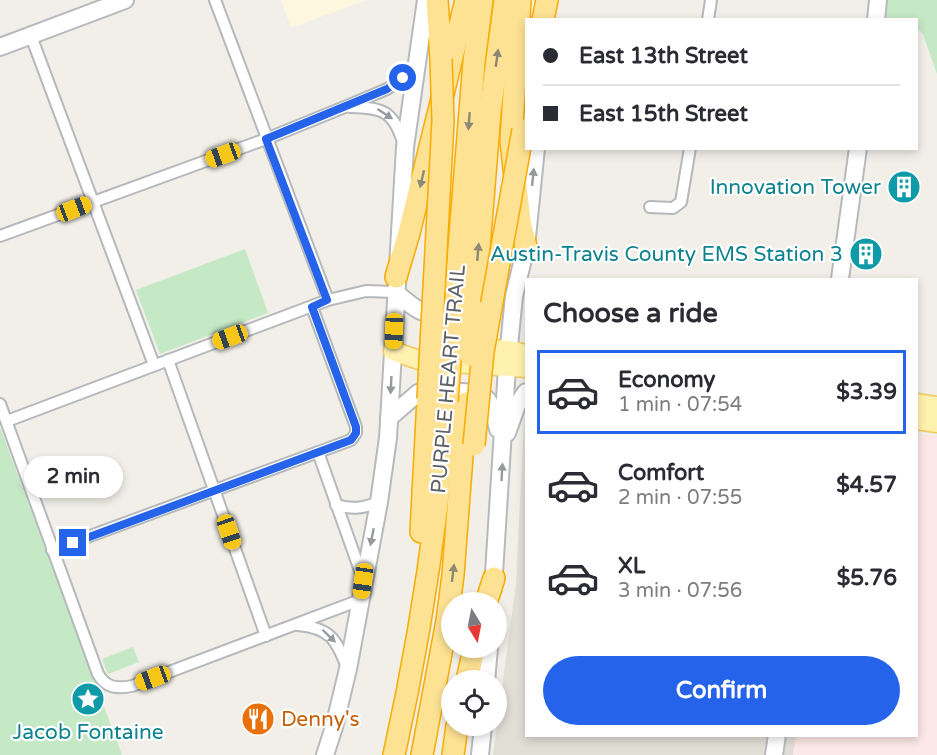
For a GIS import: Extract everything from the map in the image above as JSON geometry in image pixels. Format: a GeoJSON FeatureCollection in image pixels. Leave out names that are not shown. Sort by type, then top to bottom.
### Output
{"type":"FeatureCollection","features":[{"type":"Feature","properties":{"kind":"highway"},"geometry":{"type":"LineString","coordinates":[[437,0],[443,121],[447,401]]}},
{"type":"Feature","properties":{"kind":"highway"},"geometry":{"type":"LineString","coordinates":[[396,284],[466,0]]}},
{"type":"Feature","properties":{"kind":"highway","name":"PURPLE HEART TRAIL"},"geometry":{"type":"LineString","coordinates":[[464,310],[474,62],[482,0]]}},
{"type":"Feature","properties":{"kind":"highway","name":"PURPLE HEART TRAIL"},"geometry":{"type":"LineString","coordinates":[[394,755],[408,688],[434,533],[447,401],[464,310],[505,0]]}},
{"type":"Feature","properties":{"kind":"highway"},"geometry":{"type":"LineString","coordinates":[[520,0],[511,141],[520,222],[526,247]]}},
{"type":"Feature","properties":{"kind":"highway"},"geometry":{"type":"LineString","coordinates":[[543,18],[547,0]]}},
{"type":"Feature","properties":{"kind":"highway"},"geometry":{"type":"LineString","coordinates":[[458,536],[474,445],[483,352],[525,121]]}},
{"type":"Feature","properties":{"kind":"highway","name":"PURPLE HEART TRAIL"},"geometry":{"type":"LineString","coordinates":[[422,755],[447,621],[458,536],[447,401]]}},
{"type":"Feature","properties":{"kind":"highway"},"geometry":{"type":"LineString","coordinates":[[490,592],[494,578]]}},
{"type":"Feature","properties":{"kind":"highway"},"geometry":{"type":"LineString","coordinates":[[387,755],[400,729]]}},
{"type":"Feature","properties":{"kind":"highway"},"geometry":{"type":"LineString","coordinates":[[453,755],[456,736]]}},
{"type":"Feature","properties":{"kind":"main road"},"geometry":{"type":"LineString","coordinates":[[0,47],[125,0]]}},
{"type":"Feature","properties":{"kind":"main road"},"geometry":{"type":"LineString","coordinates":[[325,755],[348,669],[379,502],[389,418],[405,147],[426,0]]}},
{"type":"Feature","properties":{"kind":"main road"},"geometry":{"type":"LineString","coordinates":[[551,18],[553,0]]}},
{"type":"Feature","properties":{"kind":"main road"},"geometry":{"type":"LineString","coordinates":[[876,18],[878,0]]}},
{"type":"Feature","properties":{"kind":"main road"},"geometry":{"type":"LineString","coordinates":[[493,592],[503,445],[502,418],[514,357],[514,296],[526,247],[536,150]]}},
{"type":"Feature","properties":{"kind":"main road"},"geometry":{"type":"LineString","coordinates":[[840,278],[858,150]]}},
{"type":"Feature","properties":{"kind":"main road"},"geometry":{"type":"LineString","coordinates":[[396,284],[419,312],[430,316],[487,318],[502,311],[514,296]]}},
{"type":"Feature","properties":{"kind":"main road"},"geometry":{"type":"LineString","coordinates":[[393,351],[422,361],[514,357]]}},
{"type":"Feature","properties":{"kind":"main road"},"geometry":{"type":"LineString","coordinates":[[389,418],[418,393],[428,390],[477,393],[484,395],[490,401],[503,445]]}},
{"type":"Feature","properties":{"kind":"main road"},"geometry":{"type":"LineString","coordinates":[[503,445],[517,405],[525,393]]}},
{"type":"Feature","properties":{"kind":"main road"},"geometry":{"type":"LineString","coordinates":[[918,403],[937,406]]}},
{"type":"Feature","properties":{"kind":"main road"},"geometry":{"type":"LineString","coordinates":[[918,420],[937,423]]}},
{"type":"Feature","properties":{"kind":"main road"},"geometry":{"type":"LineString","coordinates":[[480,755],[482,736]]}},
{"type":"Feature","properties":{"kind":"main road"},"geometry":{"type":"LineString","coordinates":[[774,755],[777,737]]}},
{"type":"Feature","properties":{"kind":"street"},"geometry":{"type":"LineString","coordinates":[[215,0],[327,300]]}},
{"type":"Feature","properties":{"kind":"street"},"geometry":{"type":"LineString","coordinates":[[708,18],[711,0]]}},
{"type":"Feature","properties":{"kind":"street"},"geometry":{"type":"LineString","coordinates":[[31,36],[154,365]]}},
{"type":"Feature","properties":{"kind":"street"},"geometry":{"type":"LineString","coordinates":[[0,236],[266,139],[347,106],[387,89],[403,78],[417,62]]}},
{"type":"Feature","properties":{"kind":"street"},"geometry":{"type":"LineString","coordinates":[[347,106],[375,108],[388,114],[397,124],[405,147]]}},
{"type":"Feature","properties":{"kind":"street"},"geometry":{"type":"LineString","coordinates":[[650,207],[673,208],[681,202],[690,150]]}},
{"type":"Feature","properties":{"kind":"street"},"geometry":{"type":"LineString","coordinates":[[7,421],[327,300],[396,284]]}},
{"type":"Feature","properties":{"kind":"street"},"geometry":{"type":"LineString","coordinates":[[52,550],[351,440],[356,433],[356,427],[312,307]]}},
{"type":"Feature","properties":{"kind":"street"},"geometry":{"type":"LineString","coordinates":[[168,360],[266,636]]}},
{"type":"Feature","properties":{"kind":"street"},"geometry":{"type":"LineString","coordinates":[[0,404],[98,674],[102,682],[110,687],[132,686],[360,600]]}},
{"type":"Feature","properties":{"kind":"street"},"geometry":{"type":"LineString","coordinates":[[318,452],[363,581]]}},
{"type":"Feature","properties":{"kind":"street"},"geometry":{"type":"LineString","coordinates":[[336,505],[349,509],[364,508],[379,502]]}},
{"type":"Feature","properties":{"kind":"street"},"geometry":{"type":"LineString","coordinates":[[295,625],[316,627],[325,631],[340,648],[348,669]]}},
{"type":"Feature","properties":{"kind":"shaded area"},"geometry":{"type":"Polygon","coordinates":[[[281,0],[366,0],[291,28],[281,0]]]}},
{"type":"Feature","properties":{"kind":"shaded area"},"geometry":{"type":"Polygon","coordinates":[[[525,418],[525,737],[918,737],[918,434],[937,437],[937,755],[493,755],[496,736],[507,736],[507,670],[504,670],[516,583],[525,418]]]}},
{"type":"Feature","properties":{"kind":"shaded area"},"geometry":{"type":"Polygon","coordinates":[[[918,434],[937,437],[937,755],[793,755],[796,737],[918,737],[918,434]]]}},
{"type":"Feature","properties":{"kind":"green space"},"geometry":{"type":"Polygon","coordinates":[[[887,0],[937,0],[937,74],[923,34],[918,29],[918,18],[884,18],[887,0]]]}},
{"type":"Feature","properties":{"kind":"green space"},"geometry":{"type":"Polygon","coordinates":[[[245,249],[268,313],[160,354],[136,290],[245,249]]]}},
{"type":"Feature","properties":{"kind":"green space"},"geometry":{"type":"Polygon","coordinates":[[[0,427],[122,755],[0,755],[0,427]]]}},
{"type":"Feature","properties":{"kind":"green space"},"geometry":{"type":"Polygon","coordinates":[[[133,647],[139,662],[108,674],[102,659],[133,647]]]}},
{"type":"Feature","properties":{"kind":"place","name":"Innovation Tower"},"geometry":{"type":"Point","coordinates":[904,187]}},
{"type":"Feature","properties":{"kind":"place","name":"Austin-Travis County EMS Station 3"},"geometry":{"type":"Point","coordinates":[866,254]}},
{"type":"Feature","properties":{"kind":"place","name":"Jacob Fontaine"},"geometry":{"type":"Point","coordinates":[88,699]}},
{"type":"Feature","properties":{"kind":"place","name":"Denny's"},"geometry":{"type":"Point","coordinates":[258,719]}},
{"type":"Feature","properties":{"kind":"route"},"geometry":{"type":"LineString","coordinates":[[73,543],[351,440],[356,433],[356,427],[312,307],[327,300],[266,139],[387,89],[403,78]]}}]}
